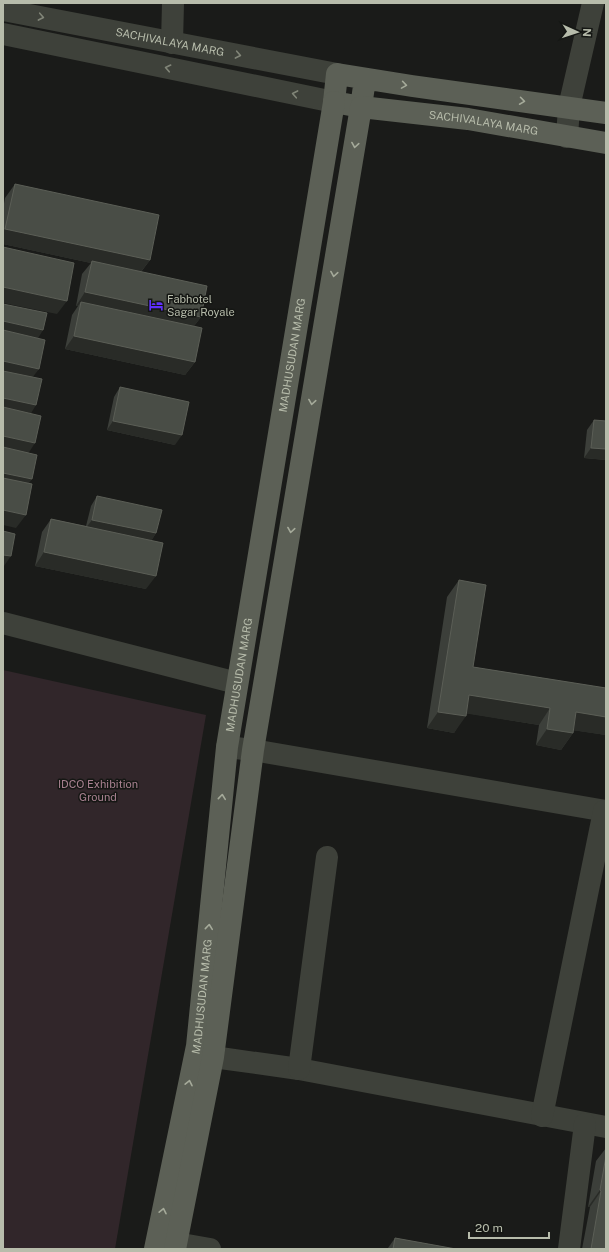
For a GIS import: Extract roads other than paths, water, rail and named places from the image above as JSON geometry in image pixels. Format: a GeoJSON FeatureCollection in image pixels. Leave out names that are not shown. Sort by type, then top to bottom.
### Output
{"type":"FeatureCollection","features":[{"type":"Feature","properties":{"kind":"main road"},"geometry":{"type":"LineString","coordinates":[[337,74],[606,113]]}},
{"type":"Feature","properties":{"kind":"main road","name":"MADHUSUDAN MARG"},"geometry":{"type":"LineString","coordinates":[[155,1249],[197,1046],[227,747],[334,102],[337,74]]}},
{"type":"Feature","properties":{"kind":"main road","name":"MADHUSUDAN MARG"},"geometry":{"type":"LineString","coordinates":[[176,1246],[213,1057],[253,750],[365,79]]}},
{"type":"Feature","properties":{"kind":"main road","name":"SACHIVALAYA MARG"},"geometry":{"type":"LineString","coordinates":[[334,102],[361,107],[468,119],[606,143]]}},
{"type":"Feature","properties":{"kind":"street"},"geometry":{"type":"LineString","coordinates":[[172,42],[173,3]]}},
{"type":"Feature","properties":{"kind":"street"},"geometry":{"type":"LineString","coordinates":[[567,137],[569,107],[593,3]]}},
{"type":"Feature","properties":{"kind":"street","name":"SACHIVALAYA MARG"},"geometry":{"type":"LineString","coordinates":[[3,10],[337,74]]}},
{"type":"Feature","properties":{"kind":"street"},"geometry":{"type":"LineString","coordinates":[[3,34],[334,102]]}},
{"type":"Feature","properties":{"kind":"street"},"geometry":{"type":"LineString","coordinates":[[3,623],[237,683]]}},
{"type":"Feature","properties":{"kind":"street"},"geometry":{"type":"LineString","coordinates":[[227,747],[253,750],[605,811],[542,1116]]}},
{"type":"Feature","properties":{"kind":"street"},"geometry":{"type":"LineString","coordinates":[[299,1069],[326,857]]}},
{"type":"Feature","properties":{"kind":"street"},"geometry":{"type":"LineString","coordinates":[[213,1057],[299,1069],[596,1126],[569,1249]]}},
{"type":"Feature","properties":{"kind":"street"},"geometry":{"type":"LineString","coordinates":[[176,1246],[210,1249]]}},
{"type":"Feature","properties":{"kind":"place","name":"Fabhotel Sagar Royale"},"geometry":{"type":"Point","coordinates":[156,305]}},
{"type":"Feature","properties":{"kind":"park label","name":"IDCO Exhibition Ground"},"geometry":{"type":"Point","coordinates":[98,790]}}]}
